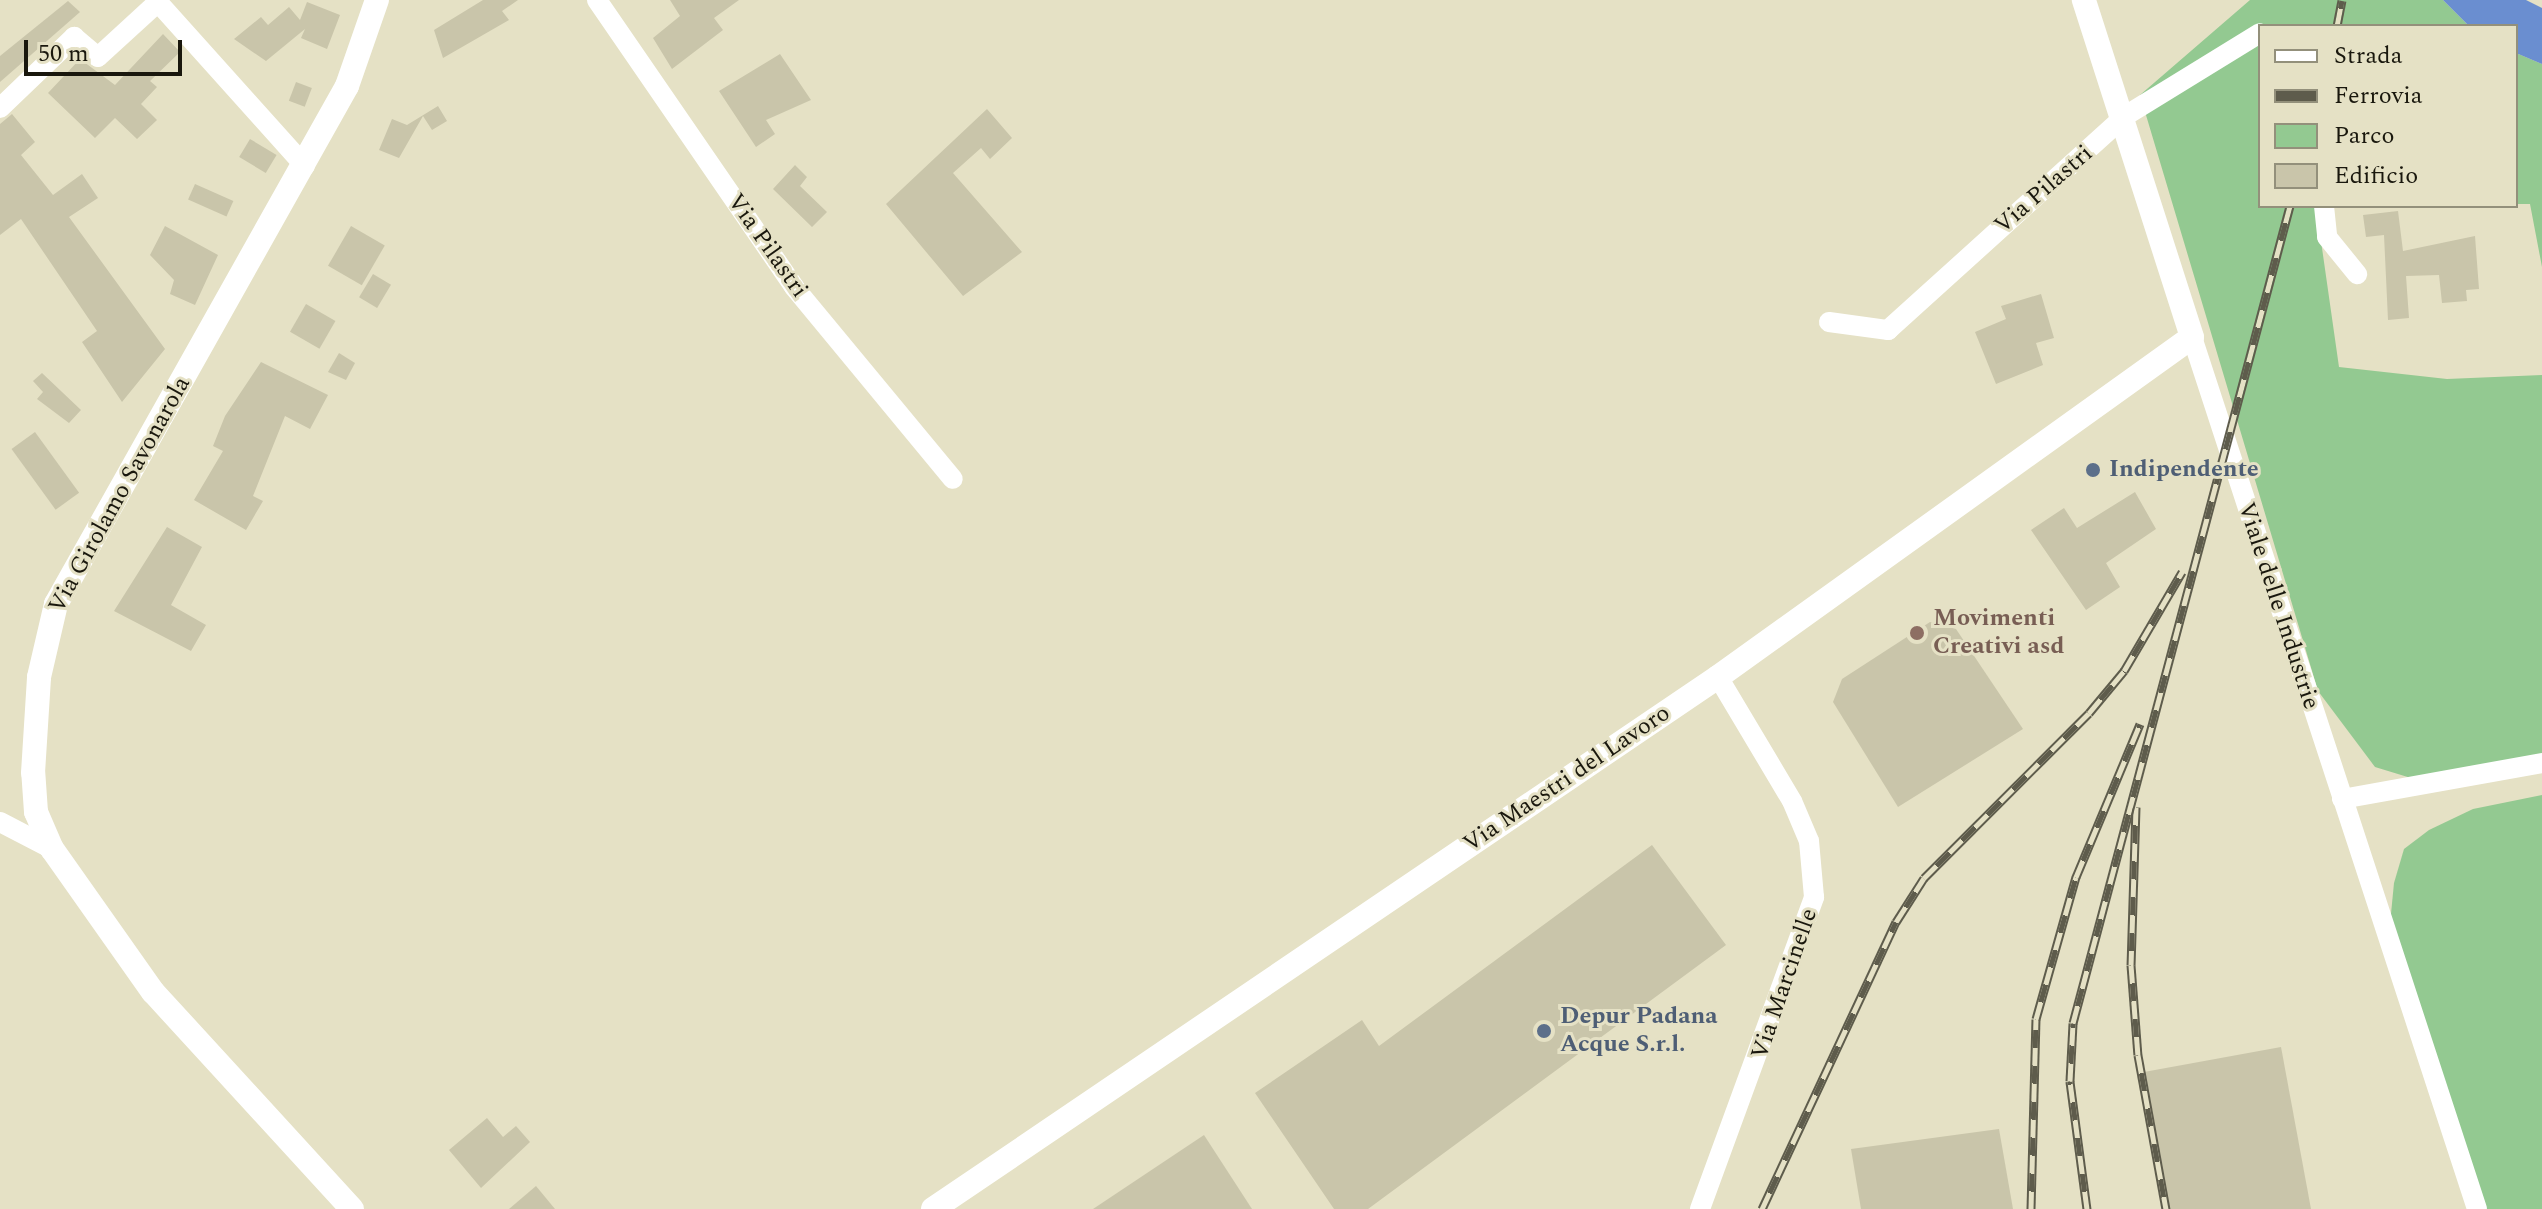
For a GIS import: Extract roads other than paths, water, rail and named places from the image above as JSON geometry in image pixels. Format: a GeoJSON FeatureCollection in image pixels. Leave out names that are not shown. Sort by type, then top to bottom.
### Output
{"type":"FeatureCollection","features":[{"type":"Feature","properties":{"kind":"street","name":"Via Girolamo Savonarola"},"geometry":{"type":"LineString","coordinates":[[352,1209],[153,992],[52,849],[36,812],[33,773],[39,677],[56,604],[305,166],[369,36],[377,0]]}},
{"type":"Feature","properties":{"kind":"street","name":"Via Pilastri"},"geometry":{"type":"LineString","coordinates":[[597,0],[794,287],[953,479]]}},
{"type":"Feature","properties":{"kind":"street","name":"Viale delle Industrie"},"geometry":{"type":"LineString","coordinates":[[2084,0],[2125,116],[2192,337],[2477,1209]]}},
{"type":"Feature","properties":{"kind":"street"},"geometry":{"type":"LineString","coordinates":[[0,108],[74,37],[98,57],[157,1],[305,166]]}},
{"type":"Feature","properties":{"kind":"street","name":"Via Pilastri"},"geometry":{"type":"LineString","coordinates":[[1829,322],[1888,330],[2125,116],[2258,34]]}},
{"type":"Feature","properties":{"kind":"street"},"geometry":{"type":"LineString","coordinates":[[2324,208],[2327,237],[2357,274]]}},
{"type":"Feature","properties":{"kind":"street","name":"Via Maestri del Lavoro"},"geometry":{"type":"LineString","coordinates":[[933,1209],[1718,677],[2192,337]]}},
{"type":"Feature","properties":{"kind":"street","name":"Via Marcinelle"},"geometry":{"type":"LineString","coordinates":[[1700,1209],[1804,940],[1814,897],[1809,841],[1792,801],[1718,677]]}},
{"type":"Feature","properties":{"kind":"street"},"geometry":{"type":"LineString","coordinates":[[2342,799],[2542,763]]}},
{"type":"Feature","properties":{"kind":"street"},"geometry":{"type":"LineString","coordinates":[[0,822],[52,849]]}},
{"type":"Feature","properties":{"kind":"water"},"geometry":{"type":"Polygon","coordinates":[[[2443,0],[2526,0],[2542,8],[2542,64],[2518,54],[2518,24],[2467,24],[2443,0]]]}},
{"type":"Feature","properties":{"kind":"railway"},"geometry":{"type":"LineString","coordinates":[[2337,24],[2342,0]]}},
{"type":"Feature","properties":{"kind":"railway"},"geometry":{"type":"LineString","coordinates":[[2087,1209],[2070,1081],[2073,1023],[2289,208]]}},
{"type":"Feature","properties":{"kind":"railway"},"geometry":{"type":"LineString","coordinates":[[1762,1209],[1896,922],[1924,878],[2089,713],[2124,671],[2182,572]]}},
{"type":"Feature","properties":{"kind":"railway"},"geometry":{"type":"LineString","coordinates":[[2031,1209],[2036,1019],[2076,877],[2140,724]]}},
{"type":"Feature","properties":{"kind":"railway"},"geometry":{"type":"LineString","coordinates":[[2136,807],[2131,965],[2138,1055],[2166,1209]]}},
{"type":"Feature","properties":{"kind":"place","name":"Indipendente"},"geometry":{"type":"Point","coordinates":[2093,470]}},
{"type":"Feature","properties":{"kind":"place","name":"Movimenti Creativi asd"},"geometry":{"type":"Point","coordinates":[1917,633]}},
{"type":"Feature","properties":{"kind":"place","name":"Depur Padana Acque S.r.l."},"geometry":{"type":"Point","coordinates":[1544,1031]}}]}
